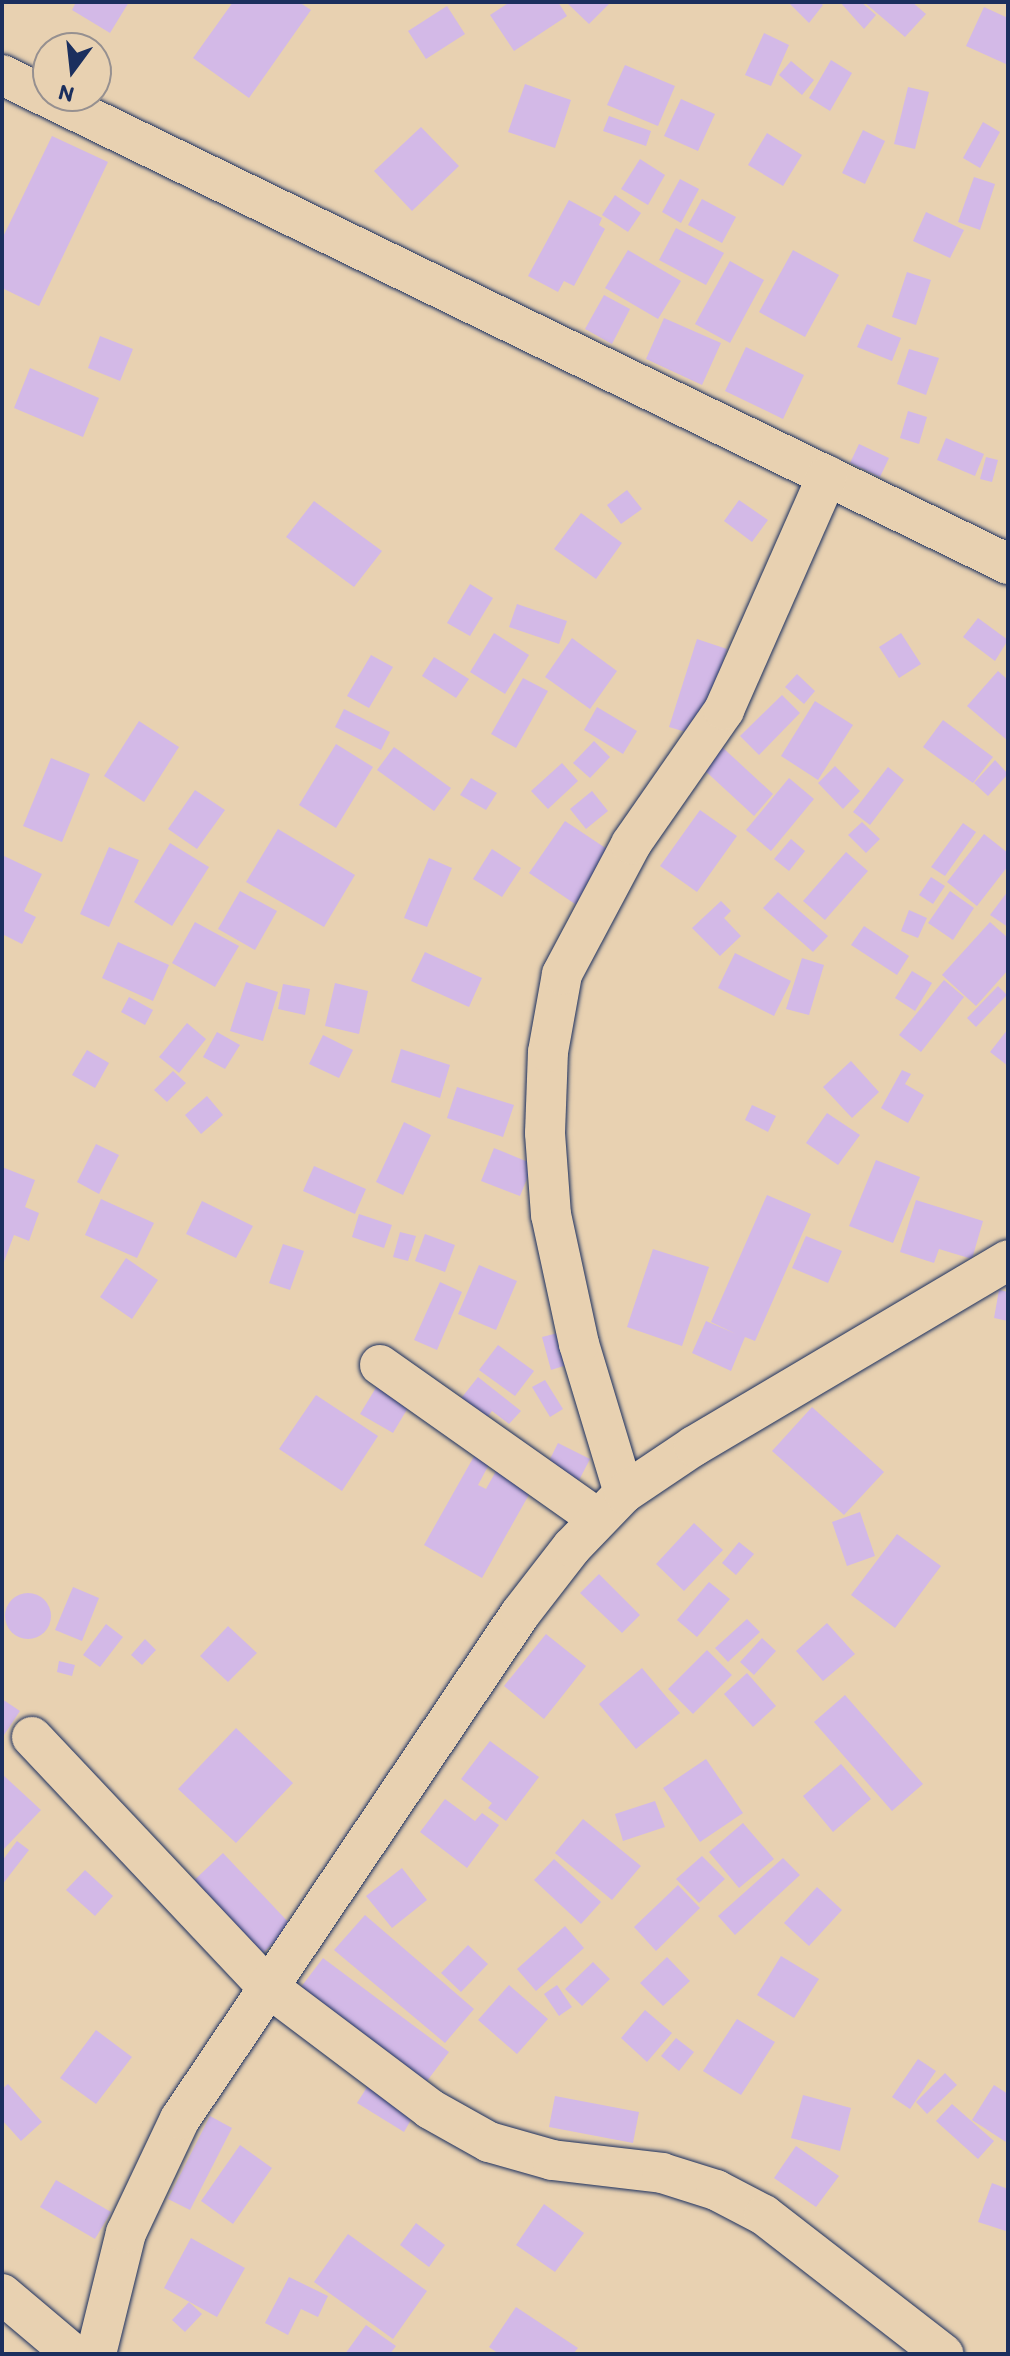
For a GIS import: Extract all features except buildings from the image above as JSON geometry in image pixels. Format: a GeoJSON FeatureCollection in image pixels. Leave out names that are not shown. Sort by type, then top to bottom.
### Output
{"type":"FeatureCollection","features":[{"type":"Feature","properties":{"kind":"street"},"geometry":{"type":"LineString","coordinates":[[2,75],[1008,564]]}},
{"type":"Feature","properties":{"kind":"street"},"geometry":{"type":"LineString","coordinates":[[611,1506],[551,1215],[545,1133],[548,1052],[562,974],[631,844],[724,710],[827,476]]}},
{"type":"Feature","properties":{"kind":"street"},"geometry":{"type":"LineString","coordinates":[[96,2354],[126,2233],[149,2175],[267,1986],[520,1614],[611,1506],[1008,1260]]}},
{"type":"Feature","properties":{"kind":"street"},"geometry":{"type":"LineString","coordinates":[[380,1365],[611,1506]]}},
{"type":"Feature","properties":{"kind":"street"},"geometry":{"type":"LineString","coordinates":[[32,1737],[267,1986],[430,2109],[489,2142],[552,2160],[662,2173],[716,2190],[764,2215],[943,2354]]}},
{"type":"Feature","properties":{"kind":"street"},"geometry":{"type":"LineString","coordinates":[[2,2294],[73,2354]]}}]}
